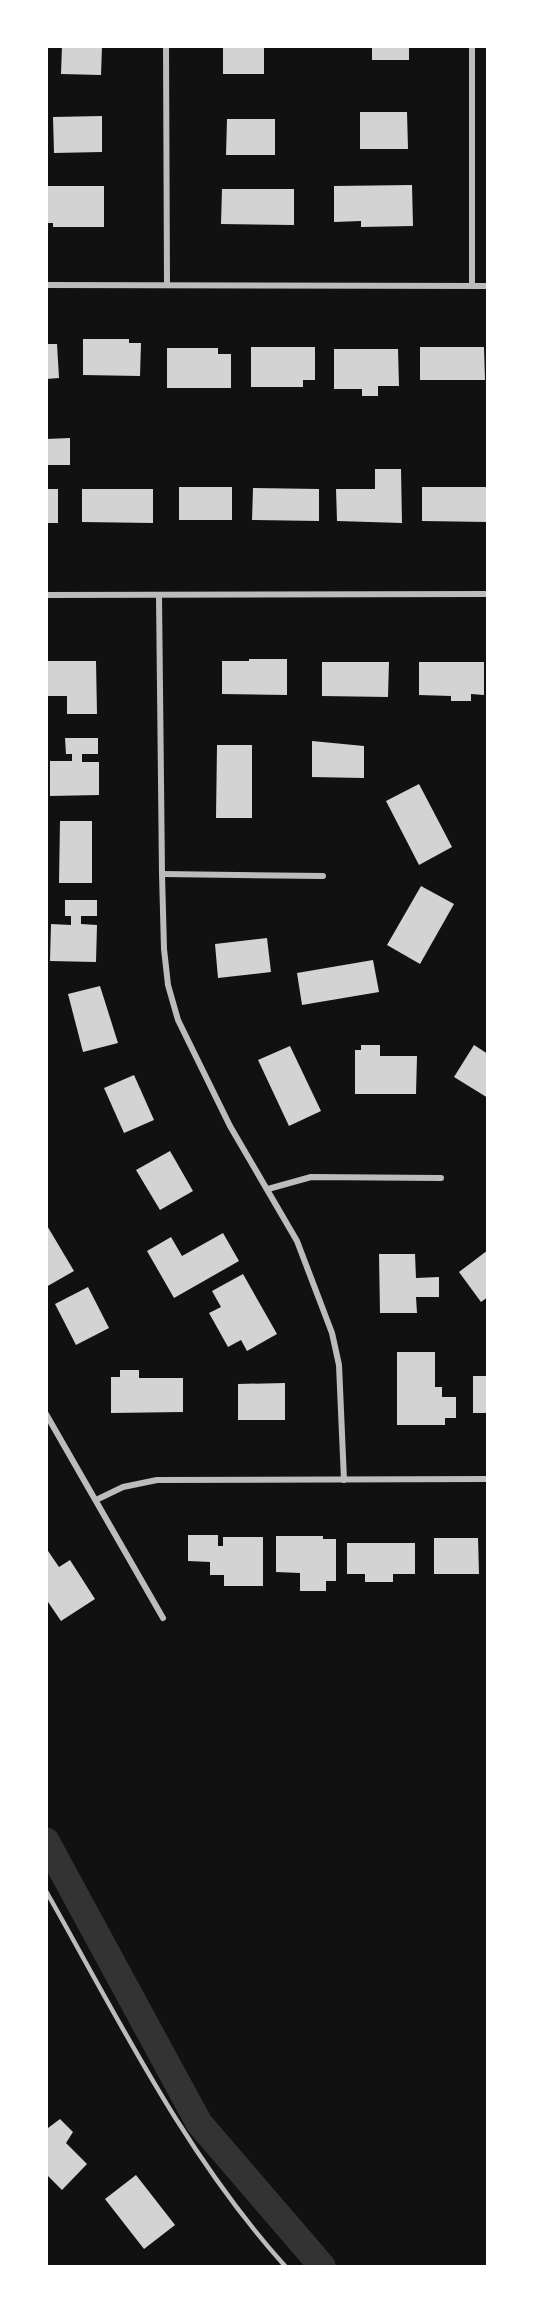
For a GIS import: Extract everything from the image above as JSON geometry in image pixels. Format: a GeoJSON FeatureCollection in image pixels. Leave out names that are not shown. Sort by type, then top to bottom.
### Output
{"type":"FeatureCollection","features":[{"type":"Feature","properties":{"kind":"street"},"geometry":{"type":"LineString","coordinates":[[166,46],[167,285]]}},
{"type":"Feature","properties":{"kind":"street"},"geometry":{"type":"LineString","coordinates":[[472,46],[472,286]]}},
{"type":"Feature","properties":{"kind":"street"},"geometry":{"type":"LineString","coordinates":[[46,285],[488,286]]}},
{"type":"Feature","properties":{"kind":"street"},"geometry":{"type":"LineString","coordinates":[[46,595],[488,594]]}},
{"type":"Feature","properties":{"kind":"street"},"geometry":{"type":"LineString","coordinates":[[159,596],[162,874],[164,948],[168,986],[178,1020],[230,1126],[268,1189],[310,1271],[332,1333],[339,1365],[344,1480]]}},
{"type":"Feature","properties":{"kind":"street"},"geometry":{"type":"LineString","coordinates":[[162,874],[323,876]]}},
{"type":"Feature","properties":{"kind":"street"},"geometry":{"type":"LineString","coordinates":[[268,1189],[311,1177],[441,1178]]}},
{"type":"Feature","properties":{"kind":"street"},"geometry":{"type":"LineString","coordinates":[[46,1414],[163,1617]]}},
{"type":"Feature","properties":{"kind":"street"},"geometry":{"type":"LineString","coordinates":[[96,1500],[123,1487],[157,1480],[488,1479]]}},
{"type":"Feature","properties":{"kind":"lane"},"geometry":{"type":"LineString","coordinates":[[46,1891],[171,2112],[208,2169],[260,2238],[285,2266]]}},
{"type":"Feature","properties":{"kind":"building"},"geometry":{"type":"Polygon","coordinates":[[[62,46],[102,46],[101,75],[61,74],[62,46]]]}},
{"type":"Feature","properties":{"kind":"building"},"geometry":{"type":"Polygon","coordinates":[[[223,46],[264,46],[264,74],[223,74],[223,46]]]}},
{"type":"Feature","properties":{"kind":"building"},"geometry":{"type":"Polygon","coordinates":[[[372,46],[409,46],[409,60],[372,60],[372,46]]]}},
{"type":"Feature","properties":{"kind":"building"},"geometry":{"type":"Polygon","coordinates":[[[360,112],[407,112],[408,149],[360,149],[360,112]]]}},
{"type":"Feature","properties":{"kind":"building"},"geometry":{"type":"Polygon","coordinates":[[[102,116],[102,152],[54,153],[53,117],[102,116]]]}},
{"type":"Feature","properties":{"kind":"building"},"geometry":{"type":"Polygon","coordinates":[[[227,119],[275,119],[275,155],[226,155],[227,119]]]}},
{"type":"Feature","properties":{"kind":"building"},"geometry":{"type":"Polygon","coordinates":[[[412,185],[413,226],[361,227],[361,221],[334,222],[334,186],[412,185]]]}},
{"type":"Feature","properties":{"kind":"building"},"geometry":{"type":"Polygon","coordinates":[[[46,186],[104,186],[104,227],[53,227],[53,223],[46,223],[46,186]]]}},
{"type":"Feature","properties":{"kind":"building"},"geometry":{"type":"Polygon","coordinates":[[[222,189],[294,189],[294,225],[221,224],[222,189]]]}},
{"type":"Feature","properties":{"kind":"building"},"geometry":{"type":"Polygon","coordinates":[[[83,339],[129,339],[129,343],[141,343],[140,376],[83,375],[83,339]]]}},
{"type":"Feature","properties":{"kind":"building"},"geometry":{"type":"Polygon","coordinates":[[[46,344],[57,344],[59,378],[46,379],[46,344]]]}},
{"type":"Feature","properties":{"kind":"building"},"geometry":{"type":"Polygon","coordinates":[[[251,347],[315,347],[315,380],[303,380],[303,387],[251,387],[251,347]]]}},
{"type":"Feature","properties":{"kind":"building"},"geometry":{"type":"Polygon","coordinates":[[[420,347],[484,347],[485,380],[420,380],[420,347]]]}},
{"type":"Feature","properties":{"kind":"building"},"geometry":{"type":"Polygon","coordinates":[[[167,348],[218,348],[218,354],[231,354],[231,388],[167,388],[167,348]]]}},
{"type":"Feature","properties":{"kind":"building"},"geometry":{"type":"Polygon","coordinates":[[[334,349],[398,349],[399,386],[378,386],[378,396],[362,396],[362,389],[334,389],[334,349]]]}},
{"type":"Feature","properties":{"kind":"building"},"geometry":{"type":"Polygon","coordinates":[[[70,438],[70,465],[46,465],[46,439],[70,438]]]}},
{"type":"Feature","properties":{"kind":"building"},"geometry":{"type":"Polygon","coordinates":[[[375,469],[401,469],[402,523],[337,521],[336,489],[375,489],[375,469]]]}},
{"type":"Feature","properties":{"kind":"building"},"geometry":{"type":"Polygon","coordinates":[[[179,487],[232,487],[232,520],[179,520],[179,487]]]}},
{"type":"Feature","properties":{"kind":"building"},"geometry":{"type":"Polygon","coordinates":[[[422,487],[488,487],[488,522],[422,521],[422,487]]]}},
{"type":"Feature","properties":{"kind":"building"},"geometry":{"type":"Polygon","coordinates":[[[253,488],[319,489],[319,521],[252,520],[253,488]]]}},
{"type":"Feature","properties":{"kind":"building"},"geometry":{"type":"Polygon","coordinates":[[[46,489],[58,489],[58,523],[46,523],[46,489]]]}},
{"type":"Feature","properties":{"kind":"building"},"geometry":{"type":"Polygon","coordinates":[[[82,489],[153,489],[153,523],[82,522],[82,489]]]}},
{"type":"Feature","properties":{"kind":"building"},"geometry":{"type":"Polygon","coordinates":[[[249,659],[287,659],[287,695],[222,694],[222,661],[249,661],[249,659]]]}},
{"type":"Feature","properties":{"kind":"building"},"geometry":{"type":"Polygon","coordinates":[[[46,661],[96,661],[97,714],[67,714],[67,696],[46,696],[46,661]]]}},
{"type":"Feature","properties":{"kind":"building"},"geometry":{"type":"Polygon","coordinates":[[[322,662],[389,662],[388,697],[322,696],[322,662]]]}},
{"type":"Feature","properties":{"kind":"building"},"geometry":{"type":"Polygon","coordinates":[[[419,662],[484,662],[484,695],[471,694],[471,701],[451,701],[451,696],[419,695],[419,662]]]}},
{"type":"Feature","properties":{"kind":"building"},"geometry":{"type":"Polygon","coordinates":[[[65,738],[98,738],[98,754],[82,754],[82,762],[99,762],[99,795],[50,796],[50,761],[72,761],[72,754],[66,754],[65,738]]]}},
{"type":"Feature","properties":{"kind":"building"},"geometry":{"type":"Polygon","coordinates":[[[312,741],[364,746],[364,778],[312,777],[312,741]]]}},
{"type":"Feature","properties":{"kind":"building"},"geometry":{"type":"Polygon","coordinates":[[[217,745],[252,745],[252,818],[216,818],[217,745]]]}},
{"type":"Feature","properties":{"kind":"building"},"geometry":{"type":"Polygon","coordinates":[[[419,784],[452,847],[419,865],[386,801],[419,784]]]}},
{"type":"Feature","properties":{"kind":"building"},"geometry":{"type":"Polygon","coordinates":[[[60,821],[92,821],[92,883],[59,883],[60,821]]]}},
{"type":"Feature","properties":{"kind":"building"},"geometry":{"type":"Polygon","coordinates":[[[421,886],[454,904],[420,964],[387,945],[421,886]]]}},
{"type":"Feature","properties":{"kind":"building"},"geometry":{"type":"Polygon","coordinates":[[[65,900],[97,900],[97,916],[81,916],[81,924],[97,925],[96,962],[50,961],[51,924],[71,925],[71,916],[65,916],[65,900]]]}},
{"type":"Feature","properties":{"kind":"building"},"geometry":{"type":"Polygon","coordinates":[[[267,938],[271,972],[218,978],[215,944],[267,938]]]}},
{"type":"Feature","properties":{"kind":"building"},"geometry":{"type":"Polygon","coordinates":[[[373,960],[379,992],[302,1005],[297,973],[373,960]]]}},
{"type":"Feature","properties":{"kind":"building"},"geometry":{"type":"Polygon","coordinates":[[[100,986],[118,1043],[83,1052],[68,994],[100,986]]]}},
{"type":"Feature","properties":{"kind":"building"},"geometry":{"type":"Polygon","coordinates":[[[361,1045],[380,1045],[380,1056],[417,1056],[416,1094],[355,1094],[355,1050],[361,1050],[361,1045]]]}},
{"type":"Feature","properties":{"kind":"building"},"geometry":{"type":"Polygon","coordinates":[[[474,1045],[488,1054],[488,1098],[454,1077],[474,1045]]]}},
{"type":"Feature","properties":{"kind":"building"},"geometry":{"type":"Polygon","coordinates":[[[290,1046],[321,1111],[289,1126],[258,1060],[290,1046]]]}},
{"type":"Feature","properties":{"kind":"building"},"geometry":{"type":"Polygon","coordinates":[[[134,1075],[154,1120],[124,1133],[104,1088],[134,1075]]]}},
{"type":"Feature","properties":{"kind":"building"},"geometry":{"type":"Polygon","coordinates":[[[170,1151],[193,1191],[160,1210],[136,1170],[170,1151]]]}},
{"type":"Feature","properties":{"kind":"building"},"geometry":{"type":"Polygon","coordinates":[[[46,1224],[74,1271],[46,1287],[46,1224]]]}},
{"type":"Feature","properties":{"kind":"building"},"geometry":{"type":"Polygon","coordinates":[[[223,1233],[239,1261],[174,1298],[147,1251],[171,1237],[182,1256],[223,1233]]]}},
{"type":"Feature","properties":{"kind":"building"},"geometry":{"type":"Polygon","coordinates":[[[488,1250],[488,1297],[481,1302],[459,1272],[488,1250]]]}},
{"type":"Feature","properties":{"kind":"building"},"geometry":{"type":"Polygon","coordinates":[[[379,1254],[415,1254],[416,1278],[439,1277],[439,1297],[416,1297],[417,1313],[380,1313],[379,1254]]]}},
{"type":"Feature","properties":{"kind":"building"},"geometry":{"type":"Polygon","coordinates":[[[243,1274],[277,1334],[247,1351],[241,1340],[228,1347],[209,1313],[221,1307],[212,1291],[243,1274]]]}},
{"type":"Feature","properties":{"kind":"building"},"geometry":{"type":"Polygon","coordinates":[[[88,1287],[109,1328],[76,1345],[55,1304],[88,1287]]]}},
{"type":"Feature","properties":{"kind":"building"},"geometry":{"type":"Polygon","coordinates":[[[397,1352],[435,1352],[435,1387],[442,1387],[442,1397],[456,1397],[456,1418],[445,1418],[445,1425],[397,1425],[397,1352]]]}},
{"type":"Feature","properties":{"kind":"building"},"geometry":{"type":"Polygon","coordinates":[[[120,1370],[139,1370],[139,1378],[183,1378],[183,1412],[111,1413],[111,1377],[120,1377],[120,1370]]]}},
{"type":"Feature","properties":{"kind":"building"},"geometry":{"type":"Polygon","coordinates":[[[473,1376],[488,1376],[488,1413],[473,1413],[473,1376]]]}},
{"type":"Feature","properties":{"kind":"building"},"geometry":{"type":"Polygon","coordinates":[[[285,1383],[285,1420],[238,1420],[238,1384],[285,1383]]]}},
{"type":"Feature","properties":{"kind":"building"},"geometry":{"type":"Polygon","coordinates":[[[188,1535],[218,1535],[218,1546],[223,1546],[223,1537],[263,1537],[263,1586],[224,1586],[224,1575],[210,1575],[210,1562],[188,1561],[188,1535]]]}},
{"type":"Feature","properties":{"kind":"building"},"geometry":{"type":"Polygon","coordinates":[[[276,1536],[323,1536],[323,1539],[336,1539],[336,1581],[326,1581],[326,1591],[300,1591],[300,1573],[276,1572],[276,1536]]]}},
{"type":"Feature","properties":{"kind":"building"},"geometry":{"type":"Polygon","coordinates":[[[434,1538],[478,1538],[479,1574],[434,1574],[434,1538]]]}},
{"type":"Feature","properties":{"kind":"building"},"geometry":{"type":"Polygon","coordinates":[[[347,1543],[415,1543],[415,1574],[393,1574],[393,1582],[365,1582],[365,1574],[347,1574],[347,1543]]]}},
{"type":"Feature","properties":{"kind":"building"},"geometry":{"type":"Polygon","coordinates":[[[46,1548],[59,1567],[70,1560],[95,1599],[61,1621],[46,1599],[46,1548]]]}},
{"type":"Feature","properties":{"kind":"building"},"geometry":{"type":"Polygon","coordinates":[[[60,2119],[73,2132],[66,2143],[87,2164],[62,2190],[46,2174],[46,2127],[48,2128],[60,2119]]]}},
{"type":"Feature","properties":{"kind":"building"},"geometry":{"type":"Polygon","coordinates":[[[136,2175],[175,2225],[144,2249],[105,2199],[136,2175]]]}},
{"type":"Feature","properties":{"kind":"waterway"},"geometry":{"type":"LineString","coordinates":[[46,1841],[199,2123],[322,2266]]}}]}
